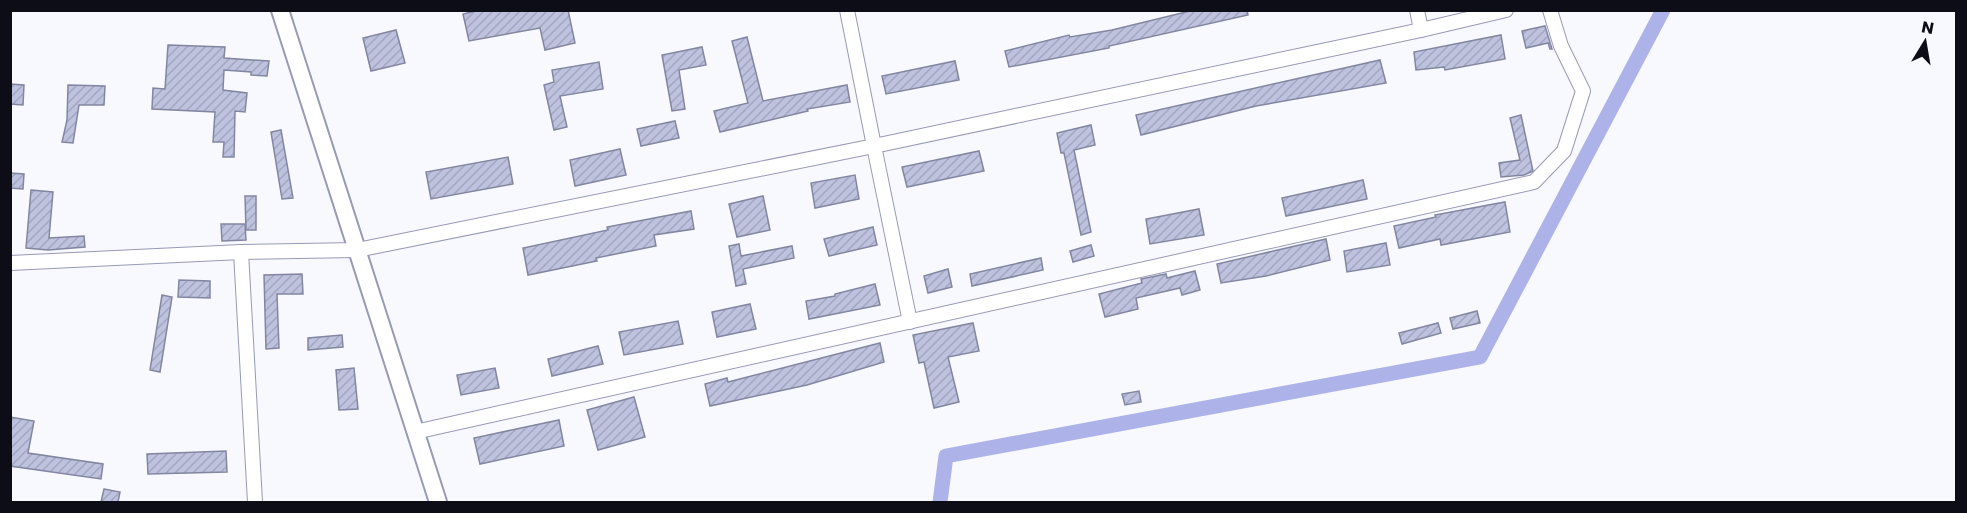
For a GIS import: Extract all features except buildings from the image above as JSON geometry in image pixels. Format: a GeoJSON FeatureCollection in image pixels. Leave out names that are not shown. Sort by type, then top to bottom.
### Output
{"type":"FeatureCollection","features":[{"type":"Feature","properties":{"kind":"street"},"geometry":{"type":"LineString","coordinates":[[280,10],[438,502]]}},
{"type":"Feature","properties":{"kind":"street"},"geometry":{"type":"LineString","coordinates":[[846,10],[910,322]]}},
{"type":"Feature","properties":{"kind":"street"},"geometry":{"type":"LineString","coordinates":[[1417,10],[1421,30]]}},
{"type":"Feature","properties":{"kind":"street"},"geometry":{"type":"LineString","coordinates":[[10,263],[241,252],[357,250],[874,146],[1506,10]]}},
{"type":"Feature","properties":{"kind":"street"},"geometry":{"type":"LineString","coordinates":[[415,432],[1534,182],[1564,151],[1583,91],[1561,46],[1550,10]]}},
{"type":"Feature","properties":{"kind":"street"},"geometry":{"type":"LineString","coordinates":[[241,252],[255,502]]}},
{"type":"Feature","properties":{"kind":"waterway"},"geometry":{"type":"LineString","coordinates":[[940,502],[946,456],[1480,357],[1663,10]]}}]}
